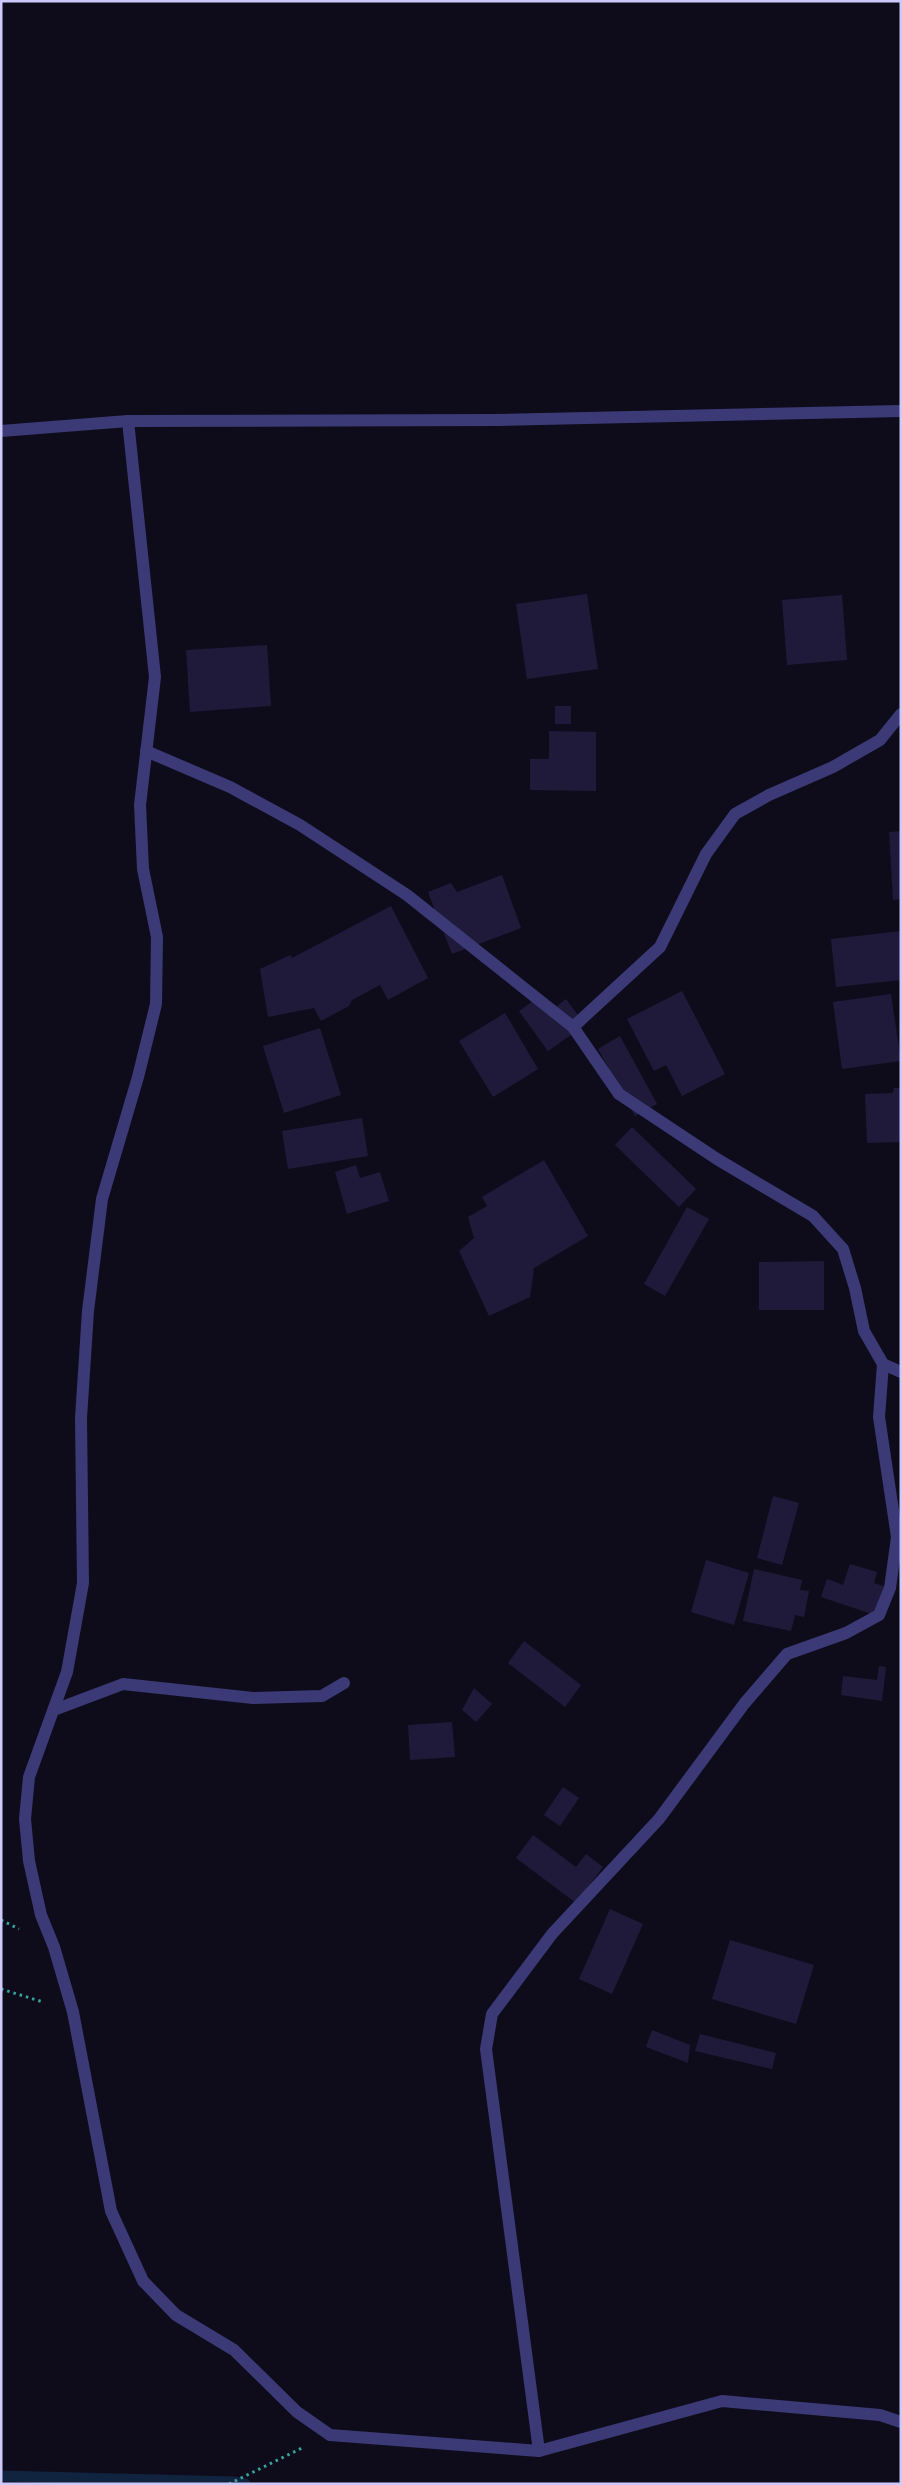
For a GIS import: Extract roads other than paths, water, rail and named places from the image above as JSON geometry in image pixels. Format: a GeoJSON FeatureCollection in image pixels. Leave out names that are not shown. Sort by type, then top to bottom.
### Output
{"type":"FeatureCollection","features":[{"type":"Feature","properties":{"kind":"street"},"geometry":{"type":"LineString","coordinates":[[1,430],[128,421],[497,420],[901,411]]}},
{"type":"Feature","properties":{"kind":"street"},"geometry":{"type":"LineString","coordinates":[[128,421],[155,676],[140,805],[143,868],[158,937],[156,1004],[138,1077],[102,1199],[88,1311],[80,1418],[83,1583],[67,1672],[29,1777],[25,1819],[29,1861],[41,1915],[54,1947],[73,2012],[111,2211],[143,2281],[176,2315],[234,2350],[297,2412],[330,2435],[539,2450],[722,2401],[880,2415],[901,2422]]}},
{"type":"Feature","properties":{"kind":"street"},"geometry":{"type":"LineString","coordinates":[[572,1027],[660,946],[706,854],[735,814],[769,795],[833,768],[880,740],[901,714]]}},
{"type":"Feature","properties":{"kind":"street"},"geometry":{"type":"LineString","coordinates":[[146,752],[230,787],[325,841],[407,894],[572,1027],[619,1094],[717,1159],[813,1216],[843,1249],[855,1288],[864,1331],[883,1364],[879,1417],[897,1537],[890,1588],[879,1614],[846,1633],[787,1654],[744,1704],[659,1819],[552,1934],[492,2014],[486,2049],[539,2450]]}},
{"type":"Feature","properties":{"kind":"street"},"geometry":{"type":"LineString","coordinates":[[883,1364],[901,1372]]}},
{"type":"Feature","properties":{"kind":"street"},"geometry":{"type":"LineString","coordinates":[[54,1710],[123,1684],[253,1698],[322,1696],[344,1683]]}},
{"type":"Feature","properties":{"kind":"waterway"},"geometry":{"type":"LineString","coordinates":[[1,2476],[233,2482],[245,2484]]}}]}
